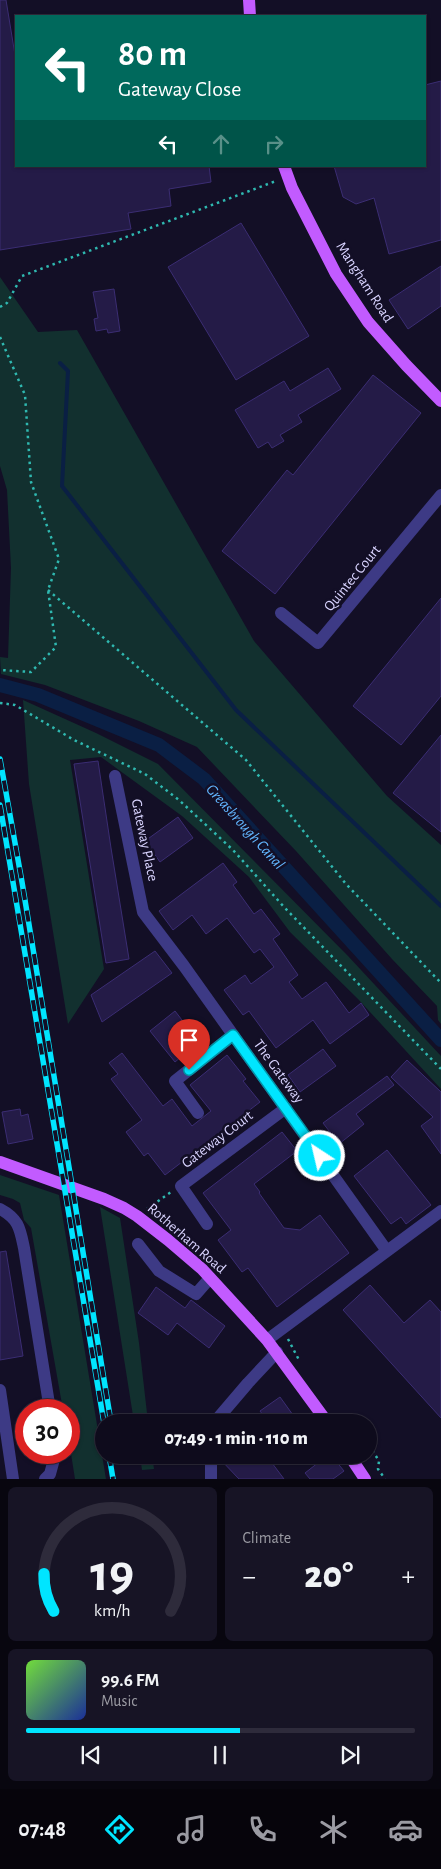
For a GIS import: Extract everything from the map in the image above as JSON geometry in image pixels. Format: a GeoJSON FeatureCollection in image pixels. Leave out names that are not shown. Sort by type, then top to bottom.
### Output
{"type":"FeatureCollection","features":[{"type":"Feature","properties":{"kind":"main road"},"geometry":{"type":"LineString","coordinates":[[249,0],[250,15]]}},
{"type":"Feature","properties":{"kind":"main road","name":"Mangham Road"},"geometry":{"type":"LineString","coordinates":[[285,171],[336,274],[368,322],[441,401]]}},
{"type":"Feature","properties":{"kind":"main road","name":"Rotherham Road"},"geometry":{"type":"LineString","coordinates":[[0,1162],[104,1200],[137,1216],[182,1252],[210,1278],[277,1352],[321,1414]]}},
{"type":"Feature","properties":{"kind":"main road"},"geometry":{"type":"LineString","coordinates":[[354,1464],[362,1478]]}},
{"type":"Feature","properties":{"kind":"street","name":"Quintec Court"},"geometry":{"type":"LineString","coordinates":[[281,613],[318,643],[441,495]]}},
{"type":"Feature","properties":{"kind":"street","name":"Gateway Place"},"geometry":{"type":"LineString","coordinates":[[115,776],[143,912]]}},
{"type":"Feature","properties":{"kind":"street","name":"The Gateway"},"geometry":{"type":"LineString","coordinates":[[143,912],[184,966],[387,1251]]}},
{"type":"Feature","properties":{"kind":"street"},"geometry":{"type":"LineString","coordinates":[[198,1113],[175,1081],[233,1035]]}},
{"type":"Feature","properties":{"kind":"street","name":"Gateway Court"},"geometry":{"type":"LineString","coordinates":[[207,1224],[181,1186],[286,1108]]}},
{"type":"Feature","properties":{"kind":"street"},"geometry":{"type":"LineString","coordinates":[[0,1209],[9,1214],[19,1226],[48,1399]]}},
{"type":"Feature","properties":{"kind":"street"},"geometry":{"type":"LineString","coordinates":[[267,1340],[441,1211]]}},
{"type":"Feature","properties":{"kind":"street"},"geometry":{"type":"LineString","coordinates":[[138,1244],[159,1271],[196,1294],[210,1278]]}},
{"type":"Feature","properties":{"kind":"street"},"geometry":{"type":"LineString","coordinates":[[222,1414],[277,1352]]}},
{"type":"Feature","properties":{"kind":"street"},"geometry":{"type":"LineString","coordinates":[[0,1390],[13,1479]]}},
{"type":"Feature","properties":{"kind":"street"},"geometry":{"type":"LineString","coordinates":[[45,1479],[50,1474],[53,1464]]}},
{"type":"Feature","properties":{"kind":"street"},"geometry":{"type":"LineString","coordinates":[[210,1464],[211,1479]]}},
{"type":"Feature","properties":{"kind":"path"},"geometry":{"type":"LineString","coordinates":[[0,307],[7,303],[22,276],[285,171]]}},
{"type":"Feature","properties":{"kind":"path"},"geometry":{"type":"LineString","coordinates":[[0,338],[25,395],[31,482],[59,559],[48,590],[56,647],[31,672],[0,670]]}},
{"type":"Feature","properties":{"kind":"path"},"geometry":{"type":"LineString","coordinates":[[48,590],[246,760],[346,884],[441,983]]}},
{"type":"Feature","properties":{"kind":"path"},"geometry":{"type":"LineString","coordinates":[[0,703],[15,704],[74,740],[145,774],[179,800],[233,850],[290,914],[441,1069]]}},
{"type":"Feature","properties":{"kind":"path"},"geometry":{"type":"LineString","coordinates":[[137,1216],[181,1186]]}},
{"type":"Feature","properties":{"kind":"path"},"geometry":{"type":"LineString","coordinates":[[377,1457],[380,1461],[378,1469],[385,1479]]}},
{"type":"Feature","properties":{"kind":"green space"},"geometry":{"type":"Polygon","coordinates":[[[0,277],[38,332],[77,330],[254,641],[387,796],[441,845],[441,1024],[438,1020],[437,1006],[392,959],[296,851],[197,747],[139,721],[45,685],[1,674],[0,657],[8,658],[11,568],[7,490],[0,466],[0,277]]]}},
{"type":"Feature","properties":{"kind":"green space"},"geometry":{"type":"Polygon","coordinates":[[[23,700],[158,764],[348,956],[441,1056],[441,1089],[358,999],[290,932],[249,877],[182,816],[101,757],[70,760],[104,969],[68,1024],[29,784],[23,700]]]}},
{"type":"Feature","properties":{"kind":"green space"},"geometry":{"type":"Polygon","coordinates":[[[0,1175],[59,1195],[95,1414],[95,1464],[104,1464],[106,1479],[75,1479],[73,1464],[80,1464],[80,1399],[61,1399],[31,1228],[24,1220],[20,1203],[0,1195],[0,1175]]]}},
{"type":"Feature","properties":{"kind":"green space"},"geometry":{"type":"Polygon","coordinates":[[[100,1207],[120,1218],[139,1343],[147,1414],[133,1414],[100,1207]]]}},
{"type":"Feature","properties":{"kind":"green space"},"geometry":{"type":"Polygon","coordinates":[[[141,1464],[153,1464],[154,1469],[142,1470],[141,1464]]]}},
{"type":"Feature","properties":{"kind":"building"},"geometry":{"type":"Polygon","coordinates":[[[0,0],[6,0],[15,55],[15,167],[209,167],[211,182],[169,189],[171,206],[128,213],[131,229],[0,250],[0,0]]]}},
{"type":"Feature","properties":{"kind":"building"},"geometry":{"type":"Polygon","coordinates":[[[441,81],[441,240],[389,254],[374,198],[356,204],[343,197],[334,167],[426,167],[426,85],[441,81]]]}},
{"type":"Feature","properties":{"kind":"building"},"geometry":{"type":"Polygon","coordinates":[[[241,223],[309,336],[236,380],[168,267],[241,223]]]}},
{"type":"Feature","properties":{"kind":"building"},"geometry":{"type":"Polygon","coordinates":[[[441,266],[441,306],[408,329],[389,300],[441,266]]]}},
{"type":"Feature","properties":{"kind":"building"},"geometry":{"type":"Polygon","coordinates":[[[114,289],[120,331],[108,333],[107,329],[96,331],[94,319],[98,318],[93,292],[114,289]]]}},
{"type":"Feature","properties":{"kind":"building"},"geometry":{"type":"Polygon","coordinates":[[[328,368],[341,389],[298,415],[302,422],[280,435],[284,441],[272,448],[268,442],[258,448],[235,410],[284,381],[290,391],[328,368]]]}},
{"type":"Feature","properties":{"kind":"building"},"geometry":{"type":"Polygon","coordinates":[[[373,375],[421,413],[275,594],[222,551],[287,470],[293,475],[373,375]]]}},
{"type":"Feature","properties":{"kind":"building"},"geometry":{"type":"Polygon","coordinates":[[[441,598],[441,696],[401,745],[353,706],[441,598]]]}},
{"type":"Feature","properties":{"kind":"building"},"geometry":{"type":"Polygon","coordinates":[[[441,735],[441,832],[393,793],[441,735]]]}},
{"type":"Feature","properties":{"kind":"building"},"geometry":{"type":"Polygon","coordinates":[[[98,761],[129,959],[106,963],[74,764],[98,761]]]}},
{"type":"Feature","properties":{"kind":"building"},"geometry":{"type":"Polygon","coordinates":[[[178,817],[193,838],[160,862],[145,841],[178,817]]]}},
{"type":"Feature","properties":{"kind":"building"},"geometry":{"type":"Polygon","coordinates":[[[223,863],[237,882],[233,885],[254,914],[261,909],[280,934],[273,939],[298,975],[289,982],[302,999],[326,982],[349,1013],[361,1003],[369,1015],[330,1044],[313,1020],[276,1048],[249,1011],[243,1015],[224,990],[245,975],[251,984],[274,967],[260,949],[254,953],[227,918],[206,934],[192,915],[173,930],[159,911],[223,863]]]}},
{"type":"Feature","properties":{"kind":"building"},"geometry":{"type":"Polygon","coordinates":[[[155,951],[172,973],[102,1022],[91,995],[155,951]]]}},
{"type":"Feature","properties":{"kind":"building"},"geometry":{"type":"Polygon","coordinates":[[[175,1011],[199,1042],[175,1062],[150,1031],[175,1011]]]}},
{"type":"Feature","properties":{"kind":"building"},"geometry":{"type":"Polygon","coordinates":[[[323,1049],[336,1066],[300,1092],[288,1075],[323,1049]]]}},
{"type":"Feature","properties":{"kind":"building"},"geometry":{"type":"Polygon","coordinates":[[[122,1053],[163,1106],[172,1099],[192,1126],[211,1111],[190,1085],[227,1055],[246,1079],[243,1081],[260,1102],[165,1175],[148,1153],[144,1156],[126,1132],[142,1120],[111,1079],[118,1074],[109,1063],[122,1053]]]}},
{"type":"Feature","properties":{"kind":"building"},"geometry":{"type":"Polygon","coordinates":[[[407,1060],[441,1092],[441,1154],[421,1126],[433,1117],[391,1077],[407,1060]]]}},
{"type":"Feature","properties":{"kind":"building"},"geometry":{"type":"Polygon","coordinates":[[[387,1076],[394,1085],[356,1114],[364,1124],[339,1144],[323,1123],[387,1076]]]}},
{"type":"Feature","properties":{"kind":"building"},"geometry":{"type":"Polygon","coordinates":[[[20,1109],[21,1116],[28,1114],[33,1139],[8,1144],[2,1112],[20,1109]]]}},
{"type":"Feature","properties":{"kind":"building"},"geometry":{"type":"Polygon","coordinates":[[[282,1132],[297,1151],[254,1184],[284,1228],[300,1230],[320,1215],[349,1253],[277,1307],[248,1268],[242,1272],[218,1240],[231,1230],[203,1193],[282,1132]]]}},
{"type":"Feature","properties":{"kind":"building"},"geometry":{"type":"Polygon","coordinates":[[[387,1150],[431,1205],[406,1224],[401,1217],[391,1224],[354,1176],[387,1150]]]}},
{"type":"Feature","properties":{"kind":"building"},"geometry":{"type":"Polygon","coordinates":[[[6,1251],[23,1356],[0,1360],[0,1252],[6,1251]]]}},
{"type":"Feature","properties":{"kind":"building"},"geometry":{"type":"Polygon","coordinates":[[[370,1285],[404,1323],[430,1300],[441,1312],[441,1418],[343,1310],[370,1285]]]}},
{"type":"Feature","properties":{"kind":"building"},"geometry":{"type":"Polygon","coordinates":[[[156,1287],[185,1308],[191,1300],[225,1326],[209,1348],[177,1323],[168,1335],[138,1313],[156,1287]]]}},
{"type":"Feature","properties":{"kind":"building"},"geometry":{"type":"Polygon","coordinates":[[[280,1397],[292,1414],[262,1414],[260,1411],[280,1397]]]}},
{"type":"Feature","properties":{"kind":"building"},"geometry":{"type":"Polygon","coordinates":[[[225,1464],[273,1464],[284,1479],[239,1479],[225,1464]]]}},
{"type":"Feature","properties":{"kind":"building"},"geometry":{"type":"Polygon","coordinates":[[[316,1464],[338,1464],[344,1471],[333,1479],[310,1479],[305,1473],[316,1464]]]}},
{"type":"Feature","properties":{"kind":"waterway"},"geometry":{"type":"LineString","coordinates":[[60,363],[68,371],[62,486],[236,710],[441,906]]}},
{"type":"Feature","properties":{"kind":"waterway","name":"Greasbrough Canal"},"geometry":{"type":"LineString","coordinates":[[0,685],[38,695],[159,745],[204,779],[441,1040]]}},
{"type":"Feature","properties":{"kind":"railway"},"geometry":{"type":"LineString","coordinates":[[0,759],[110,1414]]}},
{"type":"Feature","properties":{"kind":"railway"},"geometry":{"type":"LineString","coordinates":[[0,805],[102,1414]]}},
{"type":"Feature","properties":{"kind":"railway"},"geometry":{"type":"LineString","coordinates":[[110,1464],[113,1479]]}},
{"type":"Feature","properties":{"kind":"route"},"geometry":{"type":"LineString","coordinates":[[189,1070],[233,1035],[320,1156]]}}]}
